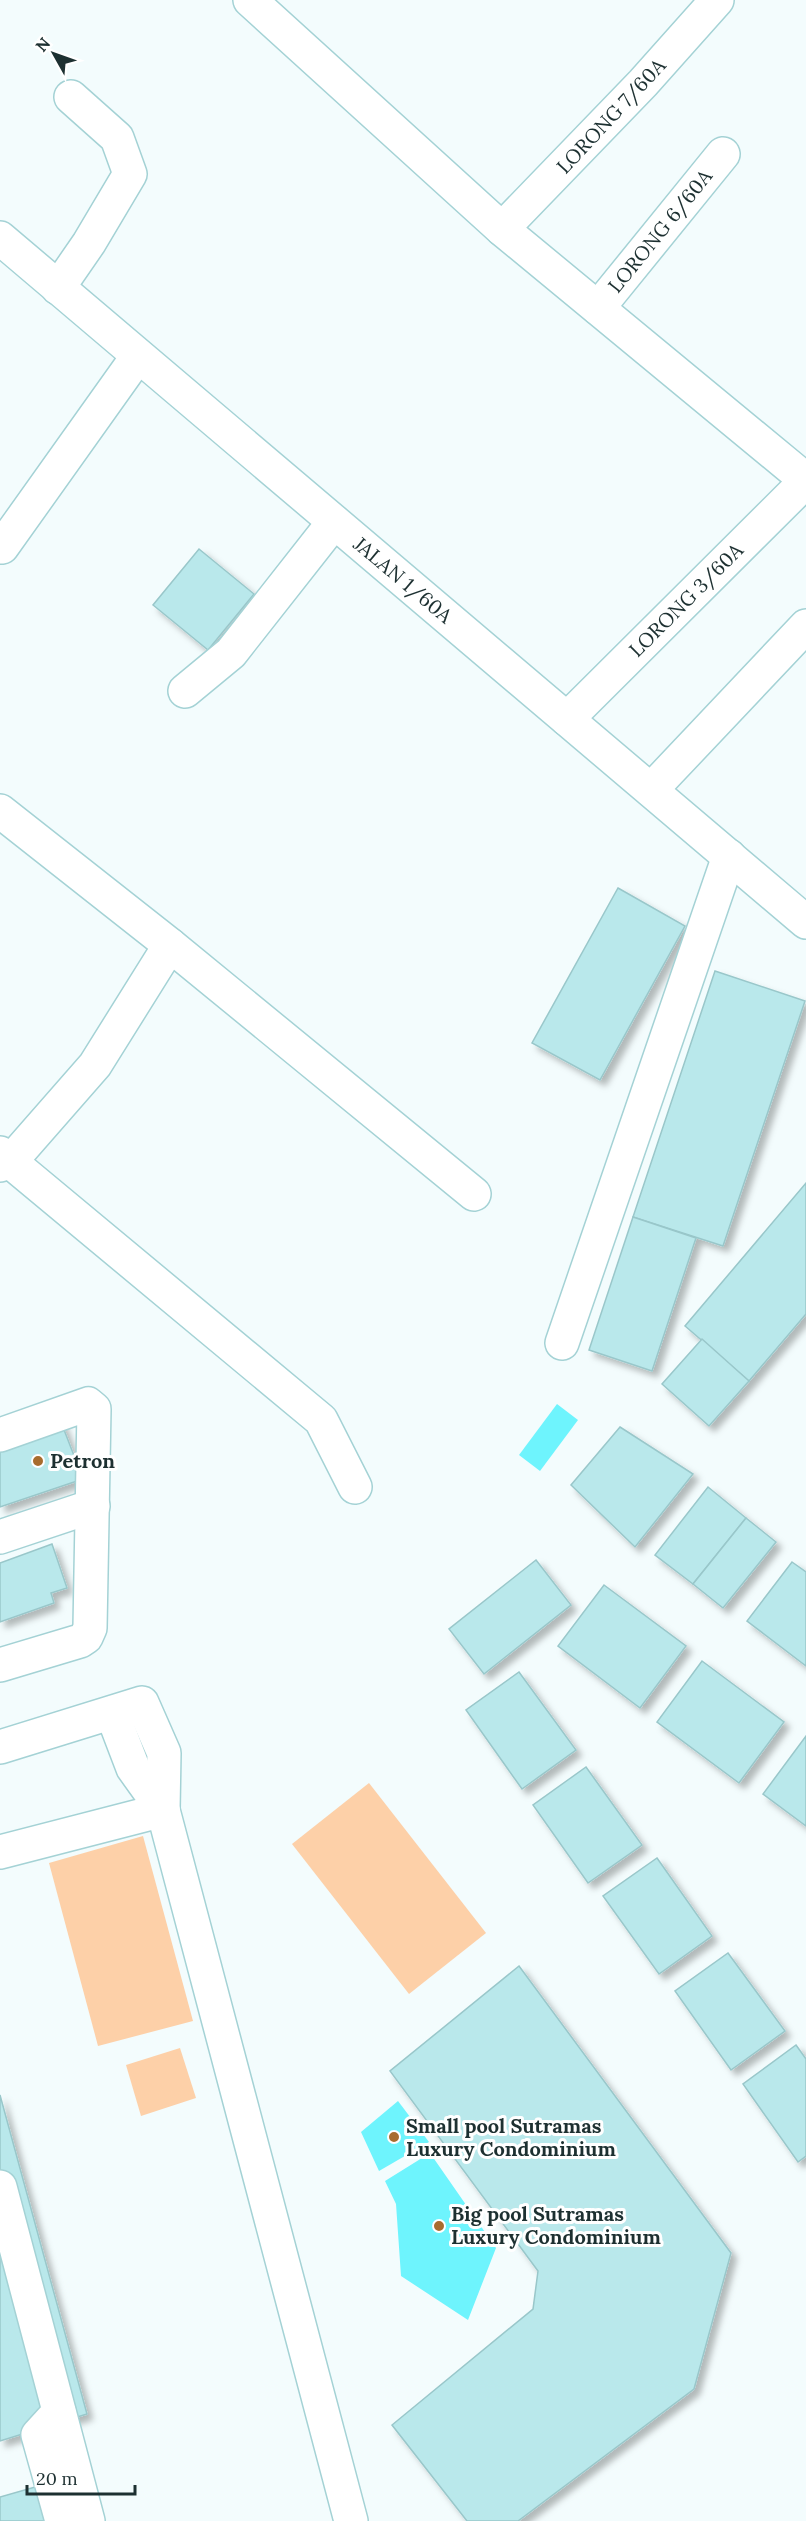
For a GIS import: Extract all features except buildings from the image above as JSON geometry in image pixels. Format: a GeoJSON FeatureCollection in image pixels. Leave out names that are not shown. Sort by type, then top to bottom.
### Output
{"type":"FeatureCollection","features":[{"type":"Feature","properties":{"kind":"street"},"geometry":{"type":"LineString","coordinates":[[250,0],[502,229],[806,481]]}},
{"type":"Feature","properties":{"kind":"street","name":"LORONG 7/60A"},"geometry":{"type":"LineString","coordinates":[[502,229],[643,83],[717,0]]}},
{"type":"Feature","properties":{"kind":"street"},"geometry":{"type":"LineString","coordinates":[[58,288],[89,243],[130,174],[117,138],[71,97]]}},
{"type":"Feature","properties":{"kind":"street","name":"LORONG 6/60A"},"geometry":{"type":"LineString","coordinates":[[598,308],[723,154]]}},
{"type":"Feature","properties":{"kind":"street","name":"JALAN 1/60A"},"geometry":{"type":"LineString","coordinates":[[0,238],[806,922]]}},
{"type":"Feature","properties":{"kind":"street"},"geometry":{"type":"LineString","coordinates":[[2,547],[138,356]]}},
{"type":"Feature","properties":{"kind":"street","name":"LORONG 3/60A"},"geometry":{"type":"LineString","coordinates":[[567,719],[806,481]]}},
{"type":"Feature","properties":{"kind":"street"},"geometry":{"type":"LineString","coordinates":[[185,691],[231,654],[334,522]]}},
{"type":"Feature","properties":{"kind":"street"},"geometry":{"type":"LineString","coordinates":[[651,790],[806,626]]}},
{"type":"Feature","properties":{"kind":"street"},"geometry":{"type":"LineString","coordinates":[[0,811],[170,945],[474,1194]]}},
{"type":"Feature","properties":{"kind":"street"},"geometry":{"type":"LineString","coordinates":[[562,1342],[729,856]]}},
{"type":"Feature","properties":{"kind":"street"},"geometry":{"type":"LineString","coordinates":[[170,945],[94,1065],[4,1160],[321,1420],[355,1487]]}},
{"type":"Feature","properties":{"kind":"street"},"geometry":{"type":"LineString","coordinates":[[0,1435],[88,1404],[94,1409],[90,1628],[86,1637],[80,1641],[0,1665]]}},
{"type":"Feature","properties":{"kind":"street"},"geometry":{"type":"LineString","coordinates":[[0,1537],[93,1506]]}},
{"type":"Feature","properties":{"kind":"street"},"geometry":{"type":"LineString","coordinates":[[0,1747],[127,1708],[133,1768],[163,1810],[351,2521]]}},
{"type":"Feature","properties":{"kind":"street"},"geometry":{"type":"LineString","coordinates":[[0,1852],[163,1810]]}},
{"type":"Feature","properties":{"kind":"street"},"geometry":{"type":"LineString","coordinates":[[0,2187],[88,2521]]}},
{"type":"Feature","properties":{"kind":"street"},"geometry":{"type":"LineString","coordinates":[[0,2269],[15,2327],[39,2337]]}},
{"type":"Feature","properties":{"kind":"street"},"geometry":{"type":"LineString","coordinates":[[59,2412],[38,2435],[62,2521]]}},
{"type":"Feature","properties":{"kind":"shaded area"},"geometry":{"type":"Polygon","coordinates":[[[369,1783],[486,1933],[409,1994],[292,1844],[369,1783]]]}},
{"type":"Feature","properties":{"kind":"shaded area"},"geometry":{"type":"Polygon","coordinates":[[[143,1836],[193,2021],[98,2046],[49,1863],[143,1836]]]}},
{"type":"Feature","properties":{"kind":"shaded area"},"geometry":{"type":"Polygon","coordinates":[[[180,2048],[196,2098],[141,2116],[126,2065],[180,2048]]]}},
{"type":"Feature","properties":{"kind":"water"},"geometry":{"type":"Polygon","coordinates":[[[557,1404],[578,1420],[540,1471],[519,1455],[557,1404]]]}},
{"type":"Feature","properties":{"kind":"water","name":"Small pool Sutramas Luxury Condominium"},"geometry":{"type":"Polygon","coordinates":[[[398,2101],[429,2142],[379,2171],[361,2132],[398,2101]]]}},
{"type":"Feature","properties":{"kind":"water","name":"Big pool Sutramas Luxury Condominium"},"geometry":{"type":"Polygon","coordinates":[[[430,2153],[496,2248],[468,2320],[401,2276],[396,2204],[385,2181],[430,2153]]]}},
{"type":"Feature","properties":{"kind":"place","name":"Petron"},"geometry":{"type":"Point","coordinates":[38,1461]}},
{"type":"Feature","properties":{"kind":"place","name":"Small pool Sutramas Luxury Condominium"},"geometry":{"type":"Point","coordinates":[394,2137]}},
{"type":"Feature","properties":{"kind":"place","name":"Big pool Sutramas Luxury Condominium"},"geometry":{"type":"Point","coordinates":[439,2226]}}]}
